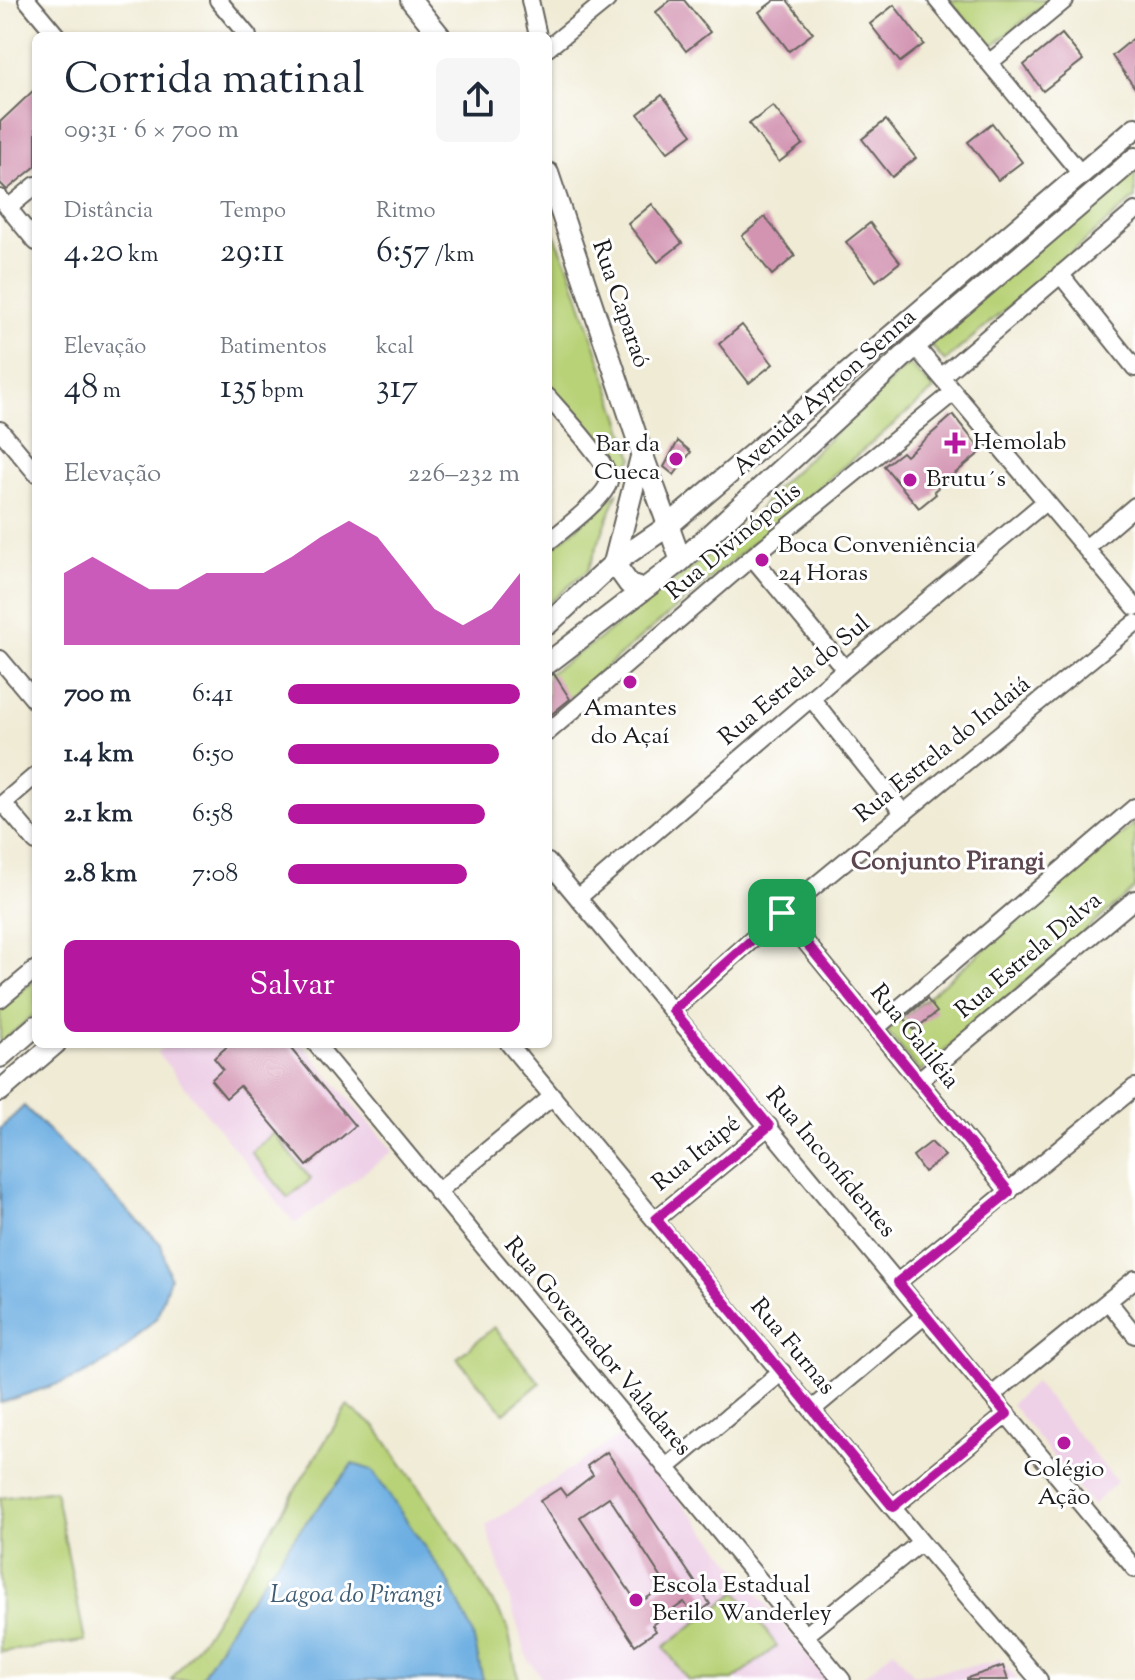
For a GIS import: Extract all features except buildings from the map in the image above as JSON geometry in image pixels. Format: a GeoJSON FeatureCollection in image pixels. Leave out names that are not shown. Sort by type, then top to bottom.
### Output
{"type":"FeatureCollection","features":[{"type":"Feature","properties":{"kind":"main road"},"geometry":{"type":"LineString","coordinates":[[411,0],[437,32]]}},
{"type":"Feature","properties":{"kind":"main road","name":"Avenida Ayrton Senna"},"geometry":{"type":"LineString","coordinates":[[552,620],[614,563],[668,526],[1135,128]]}},
{"type":"Feature","properties":{"kind":"main road","name":"Avenida Ayrton Senna"},"geometry":{"type":"LineString","coordinates":[[552,660],[681,561],[915,346],[1135,158]]}},
{"type":"Feature","properties":{"kind":"main road","name":"Rua Caparaó"},"geometry":{"type":"LineString","coordinates":[[552,185],[681,561]]}},
{"type":"Feature","properties":{"kind":"main road"},"geometry":{"type":"LineString","coordinates":[[642,453],[614,563],[629,584],[644,589]]}},
{"type":"Feature","properties":{"kind":"main road"},"geometry":{"type":"LineString","coordinates":[[0,1057],[32,1029]]}},
{"type":"Feature","properties":{"kind":"main road"},"geometry":{"type":"LineString","coordinates":[[0,1091],[50,1048]]}},
{"type":"Feature","properties":{"kind":"street"},"geometry":{"type":"LineString","coordinates":[[27,0],[54,32]]}},
{"type":"Feature","properties":{"kind":"street"},"geometry":{"type":"LineString","coordinates":[[218,0],[245,32]]}},
{"type":"Feature","properties":{"kind":"street"},"geometry":{"type":"LineString","coordinates":[[530,0],[537,32]]}},
{"type":"Feature","properties":{"kind":"street"},"geometry":{"type":"LineString","coordinates":[[552,45],[607,0]]}},
{"type":"Feature","properties":{"kind":"street"},"geometry":{"type":"LineString","coordinates":[[937,0],[1082,175]]}},
{"type":"Feature","properties":{"kind":"street"},"geometry":{"type":"LineString","coordinates":[[989,63],[1065,0]]}},
{"type":"Feature","properties":{"kind":"street"},"geometry":{"type":"LineString","coordinates":[[32,187],[4,203],[32,237]]}},
{"type":"Feature","properties":{"kind":"street"},"geometry":{"type":"LineString","coordinates":[[941,377],[1135,211]]}},
{"type":"Feature","properties":{"kind":"street"},"geometry":{"type":"LineString","coordinates":[[1060,274],[1135,368]]}},
{"type":"Feature","properties":{"kind":"street"},"geometry":{"type":"LineString","coordinates":[[915,346],[1135,607]]}},
{"type":"Feature","properties":{"kind":"street","name":"Rua Divinópolis"},"geometry":{"type":"LineString","coordinates":[[552,729],[752,557],[954,392]]}},
{"type":"Feature","properties":{"kind":"street"},"geometry":{"type":"LineString","coordinates":[[552,402],[609,476],[606,489],[552,538]]}},
{"type":"Feature","properties":{"kind":"street"},"geometry":{"type":"LineString","coordinates":[[1,432],[32,468]]}},
{"type":"Feature","properties":{"kind":"street","name":"Rua Estrela do Sul"},"geometry":{"type":"LineString","coordinates":[[578,898],[1045,502]]}},
{"type":"Feature","properties":{"kind":"street"},"geometry":{"type":"LineString","coordinates":[[1086,548],[1135,506]]}},
{"type":"Feature","properties":{"kind":"street"},"geometry":{"type":"LineString","coordinates":[[752,557],[845,669]]}},
{"type":"Feature","properties":{"kind":"street","name":"Rua Estrela do Indaiá"},"geometry":{"type":"LineString","coordinates":[[673,1010],[782,913],[1135,623]]}},
{"type":"Feature","properties":{"kind":"street"},"geometry":{"type":"LineString","coordinates":[[0,659],[32,697]]}},
{"type":"Feature","properties":{"kind":"street"},"geometry":{"type":"LineString","coordinates":[[811,698],[904,814]]}},
{"type":"Feature","properties":{"kind":"street"},"geometry":{"type":"LineString","coordinates":[[32,778],[2,804],[32,838]]}},
{"type":"Feature","properties":{"kind":"street","name":"Rua Estrela Dalva"},"geometry":{"type":"LineString","coordinates":[[876,1028],[1135,807]]}},
{"type":"Feature","properties":{"kind":"street","name":"Rua Inconfidentes"},"geometry":{"type":"LineString","coordinates":[[552,867],[1135,1569]]}},
{"type":"Feature","properties":{"kind":"street","name":"Rua Estrela Dalva"},"geometry":{"type":"LineString","coordinates":[[918,1081],[1135,899]]}},
{"type":"Feature","properties":{"kind":"street","name":"Rua Galiléia"},"geometry":{"type":"LineString","coordinates":[[782,913],[1009,1192]]}},
{"type":"Feature","properties":{"kind":"street"},"geometry":{"type":"LineString","coordinates":[[0,999],[32,972]]}},
{"type":"Feature","properties":{"kind":"street","name":"Rua Governador Valadares"},"geometry":{"type":"LineString","coordinates":[[319,1048],[842,1680]]}},
{"type":"Feature","properties":{"kind":"street","name":"Rua Furnas"},"geometry":{"type":"LineString","coordinates":[[512,1048],[1039,1680]]}},
{"type":"Feature","properties":{"kind":"street"},"geometry":{"type":"LineString","coordinates":[[898,1282],[1135,1087]]}},
{"type":"Feature","properties":{"kind":"street"},"geometry":{"type":"LineString","coordinates":[[437,1192],[553,1096]]}},
{"type":"Feature","properties":{"kind":"street","name":"Rua Itaipé"},"geometry":{"type":"LineString","coordinates":[[656,1219],[769,1126]]}},
{"type":"Feature","properties":{"kind":"street"},"geometry":{"type":"LineString","coordinates":[[991,1396],[1135,1279]]}},
{"type":"Feature","properties":{"kind":"street"},"geometry":{"type":"LineString","coordinates":[[1108,1301],[1135,1335]]}},
{"type":"Feature","properties":{"kind":"street"},"geometry":{"type":"LineString","coordinates":[[813,1409],[925,1315]]}},
{"type":"Feature","properties":{"kind":"street"},"geometry":{"type":"LineString","coordinates":[[666,1468],[782,1372]]}},
{"type":"Feature","properties":{"kind":"street"},"geometry":{"type":"LineString","coordinates":[[893,1507],[1007,1414]]}},
{"type":"Feature","properties":{"kind":"street"},"geometry":{"type":"LineString","coordinates":[[806,1635],[921,1542]]}},
{"type":"Feature","properties":{"kind":"shaded area"},"geometry":{"type":"Polygon","coordinates":[[[162,1048],[305,1048],[393,1151],[295,1224],[157,1052],[162,1048]]]}},
{"type":"Feature","properties":{"kind":"shaded area","name":"Colégio Ação"},"geometry":{"type":"Polygon","coordinates":[[[1035,1382],[1117,1482],[1092,1505],[1011,1404],[1035,1382]]]}},
{"type":"Feature","properties":{"kind":"shaded area","name":"Escola Estadual Berilo Wanderley"},"geometry":{"type":"Polygon","coordinates":[[[622,1434],[828,1680],[544,1680],[529,1662],[486,1526],[622,1434]]]}},
{"type":"Feature","properties":{"kind":"shaded area"},"geometry":{"type":"Polygon","coordinates":[[[894,1650],[914,1675],[992,1663],[999,1658],[1018,1680],[866,1680],[863,1676],[894,1650]]]}},
{"type":"Feature","properties":{"kind":"green space"},"geometry":{"type":"Polygon","coordinates":[[[949,0],[1049,0],[989,46],[949,0]]]}},
{"type":"Feature","properties":{"kind":"green space"},"geometry":{"type":"Polygon","coordinates":[[[1135,164],[1135,198],[945,361],[929,343],[1135,164]]]}},
{"type":"Feature","properties":{"kind":"green space"},"geometry":{"type":"Polygon","coordinates":[[[552,229],[570,270],[633,458],[625,470],[612,464],[552,395],[552,229]]]}},
{"type":"Feature","properties":{"kind":"green space"},"geometry":{"type":"Polygon","coordinates":[[[909,364],[934,390],[552,713],[552,671],[595,642],[750,522],[775,489],[909,364]]]}},
{"type":"Feature","properties":{"kind":"green space"},"geometry":{"type":"Polygon","coordinates":[[[618,492],[588,570],[552,601],[552,549],[618,492]]]}},
{"type":"Feature","properties":{"kind":"green space"},"geometry":{"type":"Polygon","coordinates":[[[1135,823],[1135,888],[920,1072],[887,1031],[1135,823]]]}},
{"type":"Feature","properties":{"kind":"green space"},"geometry":{"type":"Polygon","coordinates":[[[32,982],[32,1016],[0,1043],[0,1009],[32,982]]]}},
{"type":"Feature","properties":{"kind":"green space"},"geometry":{"type":"Polygon","coordinates":[[[274,1133],[311,1179],[288,1198],[251,1152],[274,1133]]]}},
{"type":"Feature","properties":{"kind":"green space"},"geometry":{"type":"Polygon","coordinates":[[[494,1327],[540,1383],[504,1413],[457,1358],[494,1327]]]}},
{"type":"Feature","properties":{"kind":"green space","name":"Lagoa do Pirangi"},"geometry":{"type":"Polygon","coordinates":[[[347,1406],[376,1427],[452,1536],[507,1626],[519,1680],[171,1680],[208,1631],[347,1406]]]}},
{"type":"Feature","properties":{"kind":"green space"},"geometry":{"type":"Polygon","coordinates":[[[55,1490],[85,1641],[0,1652],[0,1498],[55,1490]]]}},
{"type":"Feature","properties":{"kind":"green space"},"geometry":{"type":"Polygon","coordinates":[[[737,1592],[777,1646],[733,1680],[688,1680],[664,1647],[737,1592]]]}},
{"type":"Feature","properties":{"kind":"water"},"geometry":{"type":"Polygon","coordinates":[[[24,1106],[161,1244],[170,1278],[157,1317],[116,1357],[79,1377],[0,1403],[0,1129],[24,1106]]]}},
{"type":"Feature","properties":{"kind":"water","name":"Lagoa do Pirangi"},"geometry":{"type":"Polygon","coordinates":[[[353,1464],[372,1470],[450,1584],[472,1631],[483,1680],[200,1680],[234,1621],[298,1532],[353,1464]]]}},
{"type":"Feature","properties":{"kind":"place","name":"Hemolab"},"geometry":{"type":"Point","coordinates":[955,443]}},
{"type":"Feature","properties":{"kind":"place","name":"Bar da Cueca"},"geometry":{"type":"Point","coordinates":[676,459]}},
{"type":"Feature","properties":{"kind":"place","name":"Brutu´s"},"geometry":{"type":"Point","coordinates":[910,480]}},
{"type":"Feature","properties":{"kind":"place","name":"Boca Conveniência 24 Horas"},"geometry":{"type":"Point","coordinates":[762,560]}},
{"type":"Feature","properties":{"kind":"place","name":"Amantes do Açaí"},"geometry":{"type":"Point","coordinates":[630,682]}},
{"type":"Feature","properties":{"kind":"place","name":"Colégio Ação"},"geometry":{"type":"Point","coordinates":[1064,1443]}},
{"type":"Feature","properties":{"kind":"place","name":"Escola Estadual Berilo Wanderley"},"geometry":{"type":"Point","coordinates":[636,1600]}},
{"type":"Feature","properties":{"kind":"district","name":"Conjunto Pirangi"},"geometry":{"type":"Point","coordinates":[948,862]}},
{"type":"Feature","properties":{"kind":"route"},"geometry":{"type":"LineString","coordinates":[[782,913],[1009,1192],[898,1282],[1007,1414],[893,1507],[656,1219],[769,1126],[673,1010],[782,913]]}}]}
